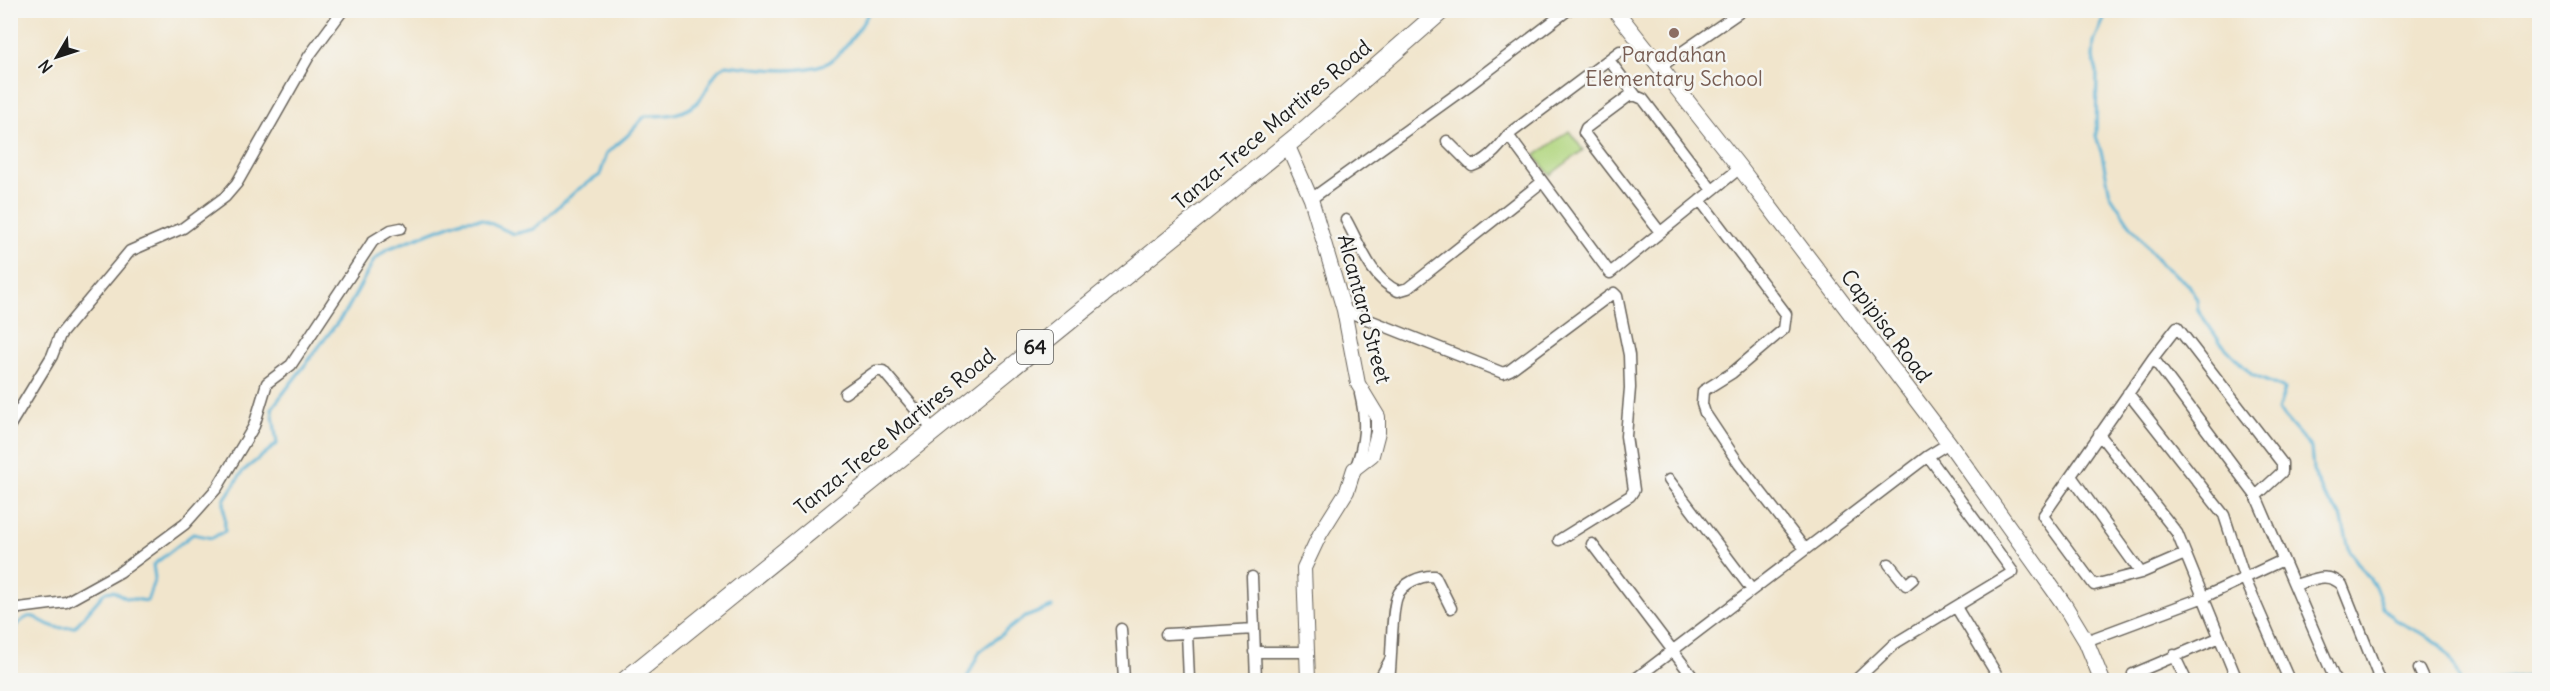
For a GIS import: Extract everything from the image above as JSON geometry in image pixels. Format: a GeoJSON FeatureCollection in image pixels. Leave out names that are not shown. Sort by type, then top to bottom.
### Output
{"type":"FeatureCollection","features":[{"type":"Feature","properties":{"kind":"main road","name":"Tanza-Trece Martires Road"},"geometry":{"type":"LineString","coordinates":[[626,681],[1287,144],[1442,10]]}},
{"type":"Feature","properties":{"kind":"main road","name":"Capipisa Road"},"geometry":{"type":"LineString","coordinates":[[1616,10],[1740,168],[1949,443],[2063,603],[2086,641],[2102,681]]}},
{"type":"Feature","properties":{"kind":"street"},"geometry":{"type":"LineString","coordinates":[[10,425],[52,356],[60,335],[130,251],[183,228],[225,197],[237,183],[309,56],[343,10]]}},
{"type":"Feature","properties":{"kind":"street"},"geometry":{"type":"LineString","coordinates":[[1311,200],[1568,10]]}},
{"type":"Feature","properties":{"kind":"street"},"geometry":{"type":"LineString","coordinates":[[1660,67],[1743,10]]}},
{"type":"Feature","properties":{"kind":"street"},"geometry":{"type":"LineString","coordinates":[[1447,141],[1472,166],[1479,164],[1500,148],[1508,135],[1620,51]]}},
{"type":"Feature","properties":{"kind":"street"},"geometry":{"type":"LineString","coordinates":[[1609,60],[1636,96]]}},
{"type":"Feature","properties":{"kind":"street"},"geometry":{"type":"LineString","coordinates":[[1660,232],[1584,133],[1586,128],[1629,96],[1643,99],[1712,190]]}},
{"type":"Feature","properties":{"kind":"street"},"geometry":{"type":"LineString","coordinates":[[1508,135],[1610,273],[1740,168]]}},
{"type":"Feature","properties":{"kind":"street","name":"Alcantara Street"},"geometry":{"type":"LineString","coordinates":[[1287,144],[1311,200],[1344,310],[1358,384],[1378,417],[1378,432],[1372,455],[1354,470],[1347,491],[1320,534],[1304,568],[1308,681]]}},
{"type":"Feature","properties":{"kind":"street"},"geometry":{"type":"LineString","coordinates":[[1346,220],[1377,276],[1387,286],[1398,291],[1408,288],[1542,182]]}},
{"type":"Feature","properties":{"kind":"street"},"geometry":{"type":"LineString","coordinates":[[1700,200],[1786,314],[1784,329],[1732,373],[1703,391],[1702,404],[1739,464],[1804,549]]}},
{"type":"Feature","properties":{"kind":"street"},"geometry":{"type":"LineString","coordinates":[[10,613],[19,608],[66,602],[120,572],[185,524],[217,488],[254,426],[267,383],[291,365],[373,241],[391,230],[401,228]]}},
{"type":"Feature","properties":{"kind":"street"},"geometry":{"type":"LineString","coordinates":[[1344,310],[1503,373],[1609,296],[1614,293],[1617,296],[1629,355],[1630,388],[1626,436],[1634,490],[1630,496],[1559,540]]}},
{"type":"Feature","properties":{"kind":"street"},"geometry":{"type":"LineString","coordinates":[[2186,554],[2141,573],[2094,585],[2043,516],[2177,327],[2282,464],[2282,472],[2256,496]]}},
{"type":"Feature","properties":{"kind":"street"},"geometry":{"type":"LineString","coordinates":[[2153,358],[2256,496],[2335,681]]}},
{"type":"Feature","properties":{"kind":"street"},"geometry":{"type":"LineString","coordinates":[[845,393],[876,371],[883,371],[933,430]]}},
{"type":"Feature","properties":{"kind":"street"},"geometry":{"type":"LineString","coordinates":[[2128,393],[2224,515],[2245,579],[2289,681]]}},
{"type":"Feature","properties":{"kind":"street"},"geometry":{"type":"LineString","coordinates":[[2099,434],[2177,533],[2237,681]]}},
{"type":"Feature","properties":{"kind":"street"},"geometry":{"type":"LineString","coordinates":[[1634,681],[1804,549],[1928,456],[1949,443]]}},
{"type":"Feature","properties":{"kind":"street"},"geometry":{"type":"LineString","coordinates":[[1856,681],[1894,644],[2013,572],[1928,456]]}},
{"type":"Feature","properties":{"kind":"street"},"geometry":{"type":"LineString","coordinates":[[2071,476],[2141,573]]}},
{"type":"Feature","properties":{"kind":"street"},"geometry":{"type":"LineString","coordinates":[[1669,480],[1752,590]]}},
{"type":"Feature","properties":{"kind":"street"},"geometry":{"type":"LineString","coordinates":[[1592,544],[1695,681]]}},
{"type":"Feature","properties":{"kind":"street"},"geometry":{"type":"LineString","coordinates":[[2086,641],[2204,597],[2283,560]]}},
{"type":"Feature","properties":{"kind":"street"},"geometry":{"type":"LineString","coordinates":[[1889,564],[1906,585],[1913,579]]}},
{"type":"Feature","properties":{"kind":"street"},"geometry":{"type":"LineString","coordinates":[[1389,681],[1394,605],[1397,596],[1408,584],[1435,576],[1451,608]]}},
{"type":"Feature","properties":{"kind":"street"},"geometry":{"type":"LineString","coordinates":[[2295,585],[2325,576],[2336,579],[2342,585],[2380,681]]}},
{"type":"Feature","properties":{"kind":"street"},"geometry":{"type":"LineString","coordinates":[[1252,577],[1256,681]]}},
{"type":"Feature","properties":{"kind":"street"},"geometry":{"type":"LineString","coordinates":[[1956,607],[2000,681]]}},
{"type":"Feature","properties":{"kind":"street"},"geometry":{"type":"LineString","coordinates":[[1121,629],[1124,681]]}},
{"type":"Feature","properties":{"kind":"street"},"geometry":{"type":"LineString","coordinates":[[1166,634],[1254,630]]}},
{"type":"Feature","properties":{"kind":"street"},"geometry":{"type":"LineString","coordinates":[[1187,633],[1189,681]]}},
{"type":"Feature","properties":{"kind":"street"},"geometry":{"type":"LineString","coordinates":[[2135,681],[2133,674],[2218,638]]}},
{"type":"Feature","properties":{"kind":"street"},"geometry":{"type":"LineString","coordinates":[[1254,652],[1307,652]]}},
{"type":"Feature","properties":{"kind":"street"},"geometry":{"type":"LineString","coordinates":[[1379,681],[1392,654]]}},
{"type":"Feature","properties":{"kind":"street"},"geometry":{"type":"LineString","coordinates":[[2174,655],[2186,681]]}},
{"type":"Feature","properties":{"kind":"street"},"geometry":{"type":"LineString","coordinates":[[2419,669],[2424,681]]}},
{"type":"Feature","properties":{"kind":"green space"},"geometry":{"type":"Polygon","coordinates":[[[1569,131],[1583,150],[1550,175],[1535,156],[1569,131]]]}},
{"type":"Feature","properties":{"kind":"waterway"},"geometry":{"type":"LineString","coordinates":[[10,632],[29,617],[57,628],[75,627],[105,592],[113,591],[126,598],[147,601],[155,578],[153,565],[193,534],[212,538],[225,531],[224,500],[243,471],[277,444],[272,408],[347,310],[374,260],[387,249],[463,220],[481,219],[514,234],[534,229],[577,190],[600,175],[607,153],[645,116],[683,112],[696,104],[717,71],[726,65],[788,70],[825,64],[843,49],[857,32],[870,10]]}},
{"type":"Feature","properties":{"kind":"waterway"},"geometry":{"type":"LineString","coordinates":[[2108,10],[2094,42],[2093,57],[2097,72],[2096,136],[2110,194],[2129,223],[2162,265],[2189,285],[2197,299],[2198,310],[2220,342],[2252,375],[2285,389],[2278,410],[2311,448],[2313,470],[2323,494],[2341,516],[2350,552],[2375,586],[2384,609],[2395,620],[2439,644],[2449,656],[2460,680]]}},
{"type":"Feature","properties":{"kind":"waterway"},"geometry":{"type":"LineString","coordinates":[[966,680],[980,651],[1023,618],[1052,607]]}},
{"type":"Feature","properties":{"kind":"waterway"},"geometry":{"type":"LineString","coordinates":[[2498,680],[2540,675]]}},
{"type":"Feature","properties":{"kind":"place","name":"Paradahan Elementary School"},"geometry":{"type":"Point","coordinates":[1674,33]}}]}
